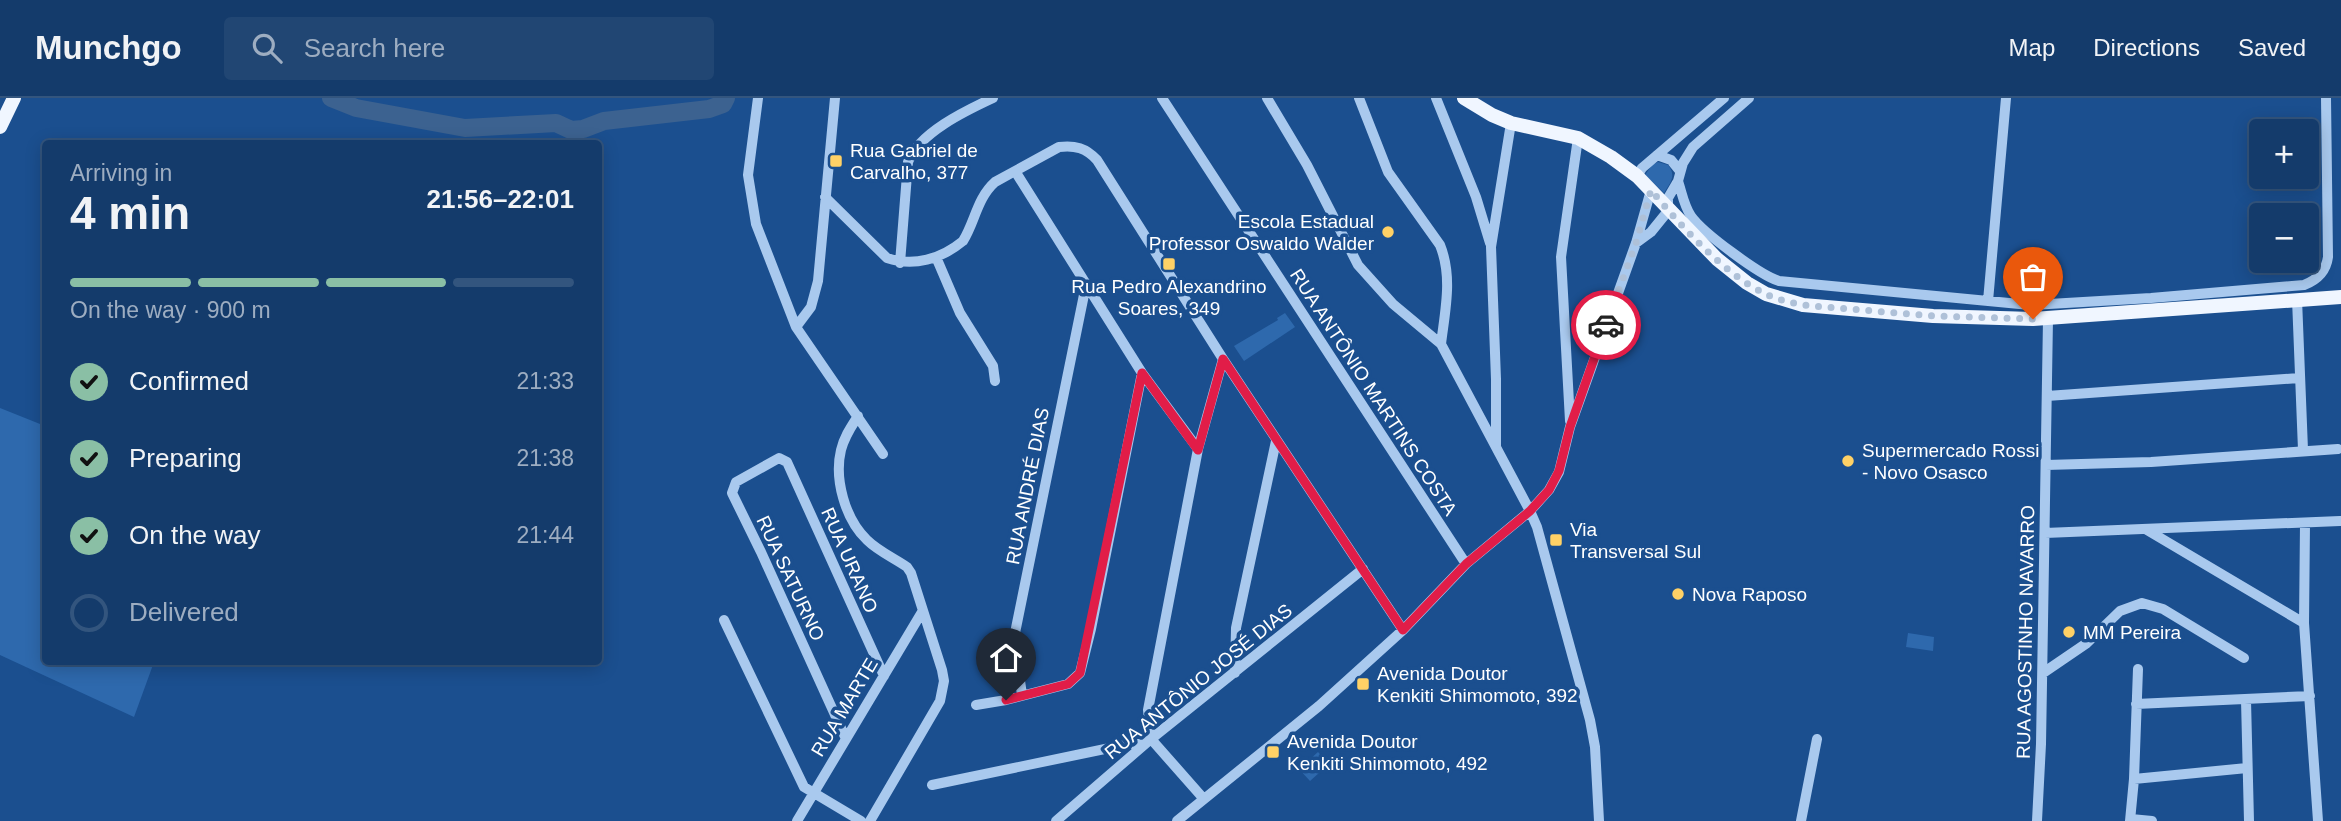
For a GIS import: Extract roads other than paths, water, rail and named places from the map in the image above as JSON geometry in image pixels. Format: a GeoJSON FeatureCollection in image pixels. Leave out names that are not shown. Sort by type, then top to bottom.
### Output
{"type":"FeatureCollection","features":[{"type":"Feature","properties":{"kind":"main road"},"geometry":{"type":"LineString","coordinates":[[0,127],[15,98]]}},
{"type":"Feature","properties":{"kind":"main road"},"geometry":{"type":"LineString","coordinates":[[1464,98],[1511,123],[1578,138],[1611,157],[1636,176],[1717,259],[1747,283],[1766,294],[1802,305],[1933,316],[2048,319],[2341,297]]}},
{"type":"Feature","properties":{"kind":"street"},"geometry":{"type":"LineString","coordinates":[[758,98],[748,175],[751,202],[764,246],[796,327],[883,454]]}},
{"type":"Feature","properties":{"kind":"street"},"geometry":{"type":"LineString","coordinates":[[796,327],[814,299],[835,98]]}},
{"type":"Feature","properties":{"kind":"street"},"geometry":{"type":"LineString","coordinates":[[900,263],[908,162],[912,152],[925,136],[993,98]]}},
{"type":"Feature","properties":{"kind":"street","name":"RUA ANTÔNIO MARTINS COSTA"},"geometry":{"type":"LineString","coordinates":[[1163,98],[1466,564]]}},
{"type":"Feature","properties":{"kind":"street"},"geometry":{"type":"LineString","coordinates":[[1267,98],[1307,166],[1358,265],[1394,304],[1441,344],[1530,511],[1590,720],[1595,747],[1599,821]]}},
{"type":"Feature","properties":{"kind":"street"},"geometry":{"type":"LineString","coordinates":[[1359,98],[1388,172],[1440,245],[1445,257],[1448,281],[1441,344]]}},
{"type":"Feature","properties":{"kind":"street"},"geometry":{"type":"LineString","coordinates":[[1636,176],[1642,167],[1724,98]]}},
{"type":"Feature","properties":{"kind":"street"},"geometry":{"type":"LineString","coordinates":[[1636,243],[1651,232],[1668,211],[1668,198],[1687,155],[1700,140],[1749,98]]}},
{"type":"Feature","properties":{"kind":"street"},"geometry":{"type":"LineString","coordinates":[[1988,301],[2006,98]]}},
{"type":"Feature","properties":{"kind":"street"},"geometry":{"type":"LineString","coordinates":[[1657,155],[1671,160],[1679,176],[1686,207],[1697,223],[1771,278],[1779,281],[2030,304],[2151,298],[2304,285],[2319,276],[2327,266],[2326,98]]}},
{"type":"Feature","properties":{"kind":"street"},"geometry":{"type":"LineString","coordinates":[[1441,101],[1491,247]]}},
{"type":"Feature","properties":{"kind":"street"},"geometry":{"type":"LineString","coordinates":[[1496,449],[1491,247],[1511,123]]}},
{"type":"Feature","properties":{"kind":"street"},"geometry":{"type":"LineString","coordinates":[[1570,427],[1561,250],[1578,138]]}},
{"type":"Feature","properties":{"kind":"street"},"geometry":{"type":"LineString","coordinates":[[825,197],[880,253],[900,263],[921,262],[936,257],[963,241],[987,189],[1015,171],[1059,148],[1070,146],[1091,154],[1276,441],[1403,630]]}},
{"type":"Feature","properties":{"kind":"street"},"geometry":{"type":"LineString","coordinates":[[1015,171],[1142,373],[1198,450]]}},
{"type":"Feature","properties":{"kind":"street"},"geometry":{"type":"LineString","coordinates":[[1177,821],[1296,726],[1403,630],[1466,564],[1530,511],[1554,482],[1570,427],[1636,243],[1651,190]]}},
{"type":"Feature","properties":{"kind":"street"},"geometry":{"type":"LineString","coordinates":[[1476,197],[1487,197],[1499,192]]}},
{"type":"Feature","properties":{"kind":"street"},"geometry":{"type":"LineString","coordinates":[[2328,227],[2341,226]]}},
{"type":"Feature","properties":{"kind":"street"},"geometry":{"type":"LineString","coordinates":[[936,257],[960,313],[993,366],[995,381]]}},
{"type":"Feature","properties":{"kind":"street","name":"RUA ANDRÉ DIAS"},"geometry":{"type":"LineString","coordinates":[[1022,695],[1016,633],[1086,285]]}},
{"type":"Feature","properties":{"kind":"street"},"geometry":{"type":"LineString","coordinates":[[2297,299],[2303,450]]}},
{"type":"Feature","properties":{"kind":"street","name":"RUA AGOSTINHO NAVARRO"},"geometry":{"type":"LineString","coordinates":[[2037,821],[2043,673],[2048,319]]}},
{"type":"Feature","properties":{"kind":"street"},"geometry":{"type":"LineString","coordinates":[[1203,798],[1151,739],[1148,710],[1198,450],[1223,359]]}},
{"type":"Feature","properties":{"kind":"street"},"geometry":{"type":"LineString","coordinates":[[976,705],[1068,684],[1080,673],[1142,373]]}},
{"type":"Feature","properties":{"kind":"street"},"geometry":{"type":"LineString","coordinates":[[2047,396],[2300,378]]}},
{"type":"Feature","properties":{"kind":"street"},"geometry":{"type":"LineString","coordinates":[[858,416],[846,436],[839,459],[840,486],[845,503],[859,533],[907,567],[911,573],[942,670],[943,692],[870,821]]}},
{"type":"Feature","properties":{"kind":"street"},"geometry":{"type":"LineString","coordinates":[[1235,673],[1236,628],[1276,441]]}},
{"type":"Feature","properties":{"kind":"street"},"geometry":{"type":"LineString","coordinates":[[2046,466],[2151,462],[2338,449]]}},
{"type":"Feature","properties":{"kind":"street","name":"RUA SATURNO"},"geometry":{"type":"LineString","coordinates":[[785,460],[779,458],[736,482],[732,494],[761,551],[846,739]]}},
{"type":"Feature","properties":{"kind":"street","name":"RUA URANO"},"geometry":{"type":"LineString","coordinates":[[785,460],[884,676]]}},
{"type":"Feature","properties":{"kind":"street"},"geometry":{"type":"LineString","coordinates":[[2045,533],[2340,521]]}},
{"type":"Feature","properties":{"kind":"street"},"geometry":{"type":"LineString","coordinates":[[2305,524],[2304,623],[2318,821]]}},
{"type":"Feature","properties":{"kind":"street"},"geometry":{"type":"LineString","coordinates":[[2146,530],[2304,623]]}},
{"type":"Feature","properties":{"kind":"street","name":"RUA ANTÔNIO JOSÉ DIAS"},"geometry":{"type":"LineString","coordinates":[[1056,821],[1151,739],[1363,569]]}},
{"type":"Feature","properties":{"kind":"street"},"geometry":{"type":"LineString","coordinates":[[2043,673],[2087,643],[2120,611],[2142,603],[2163,609],[2244,658]]}},
{"type":"Feature","properties":{"kind":"street","name":"RUA MARTE"},"geometry":{"type":"LineString","coordinates":[[797,821],[922,612]]}},
{"type":"Feature","properties":{"kind":"street"},"geometry":{"type":"LineString","coordinates":[[724,621],[803,787],[861,821]]}},
{"type":"Feature","properties":{"kind":"street"},"geometry":{"type":"LineString","coordinates":[[2138,668],[2130,820],[2152,821]]}},
{"type":"Feature","properties":{"kind":"street"},"geometry":{"type":"LineString","coordinates":[[2136,704],[2310,696]]}},
{"type":"Feature","properties":{"kind":"street"},"geometry":{"type":"LineString","coordinates":[[2246,700],[2249,821]]}},
{"type":"Feature","properties":{"kind":"street"},"geometry":{"type":"LineString","coordinates":[[932,785],[1151,739]]}},
{"type":"Feature","properties":{"kind":"street"},"geometry":{"type":"LineString","coordinates":[[1801,821],[1817,739]]}},
{"type":"Feature","properties":{"kind":"street"},"geometry":{"type":"LineString","coordinates":[[2134,779],[2247,768]]}},
{"type":"Feature","properties":{"kind":"waterway"},"geometry":{"type":"LineString","coordinates":[[331,98],[356,108],[465,128],[556,123],[571,130],[583,129],[604,121],[709,109],[723,104],[726,98]]}},
{"type":"Feature","properties":{"kind":"place","name":"Rua Gabriel de Carvalho, 377"},"geometry":{"type":"Point","coordinates":[836,161]}},
{"type":"Feature","properties":{"kind":"place","name":"Escola Estadual Professor Oswaldo Walder"},"geometry":{"type":"Point","coordinates":[1388,232]}},
{"type":"Feature","properties":{"kind":"place","name":"Rua Pedro Alexandrino Soares, 349"},"geometry":{"type":"Point","coordinates":[1169,264]}},
{"type":"Feature","properties":{"kind":"place","name":"Supermercado Rossi - Novo Osasco"},"geometry":{"type":"Point","coordinates":[1848,461]}},
{"type":"Feature","properties":{"kind":"place","name":"Via Transversal Sul"},"geometry":{"type":"Point","coordinates":[1556,540]}},
{"type":"Feature","properties":{"kind":"place","name":"Nova Raposo"},"geometry":{"type":"Point","coordinates":[1678,594]}},
{"type":"Feature","properties":{"kind":"place","name":"MM Pereira"},"geometry":{"type":"Point","coordinates":[2069,632]}},
{"type":"Feature","properties":{"kind":"place","name":"Avenida Doutor Kenkiti Shimomoto, 392"},"geometry":{"type":"Point","coordinates":[1363,684]}},
{"type":"Feature","properties":{"kind":"place","name":"Avenida Doutor Kenkiti Shimomoto, 492"},"geometry":{"type":"Point","coordinates":[1273,752]}}]}
